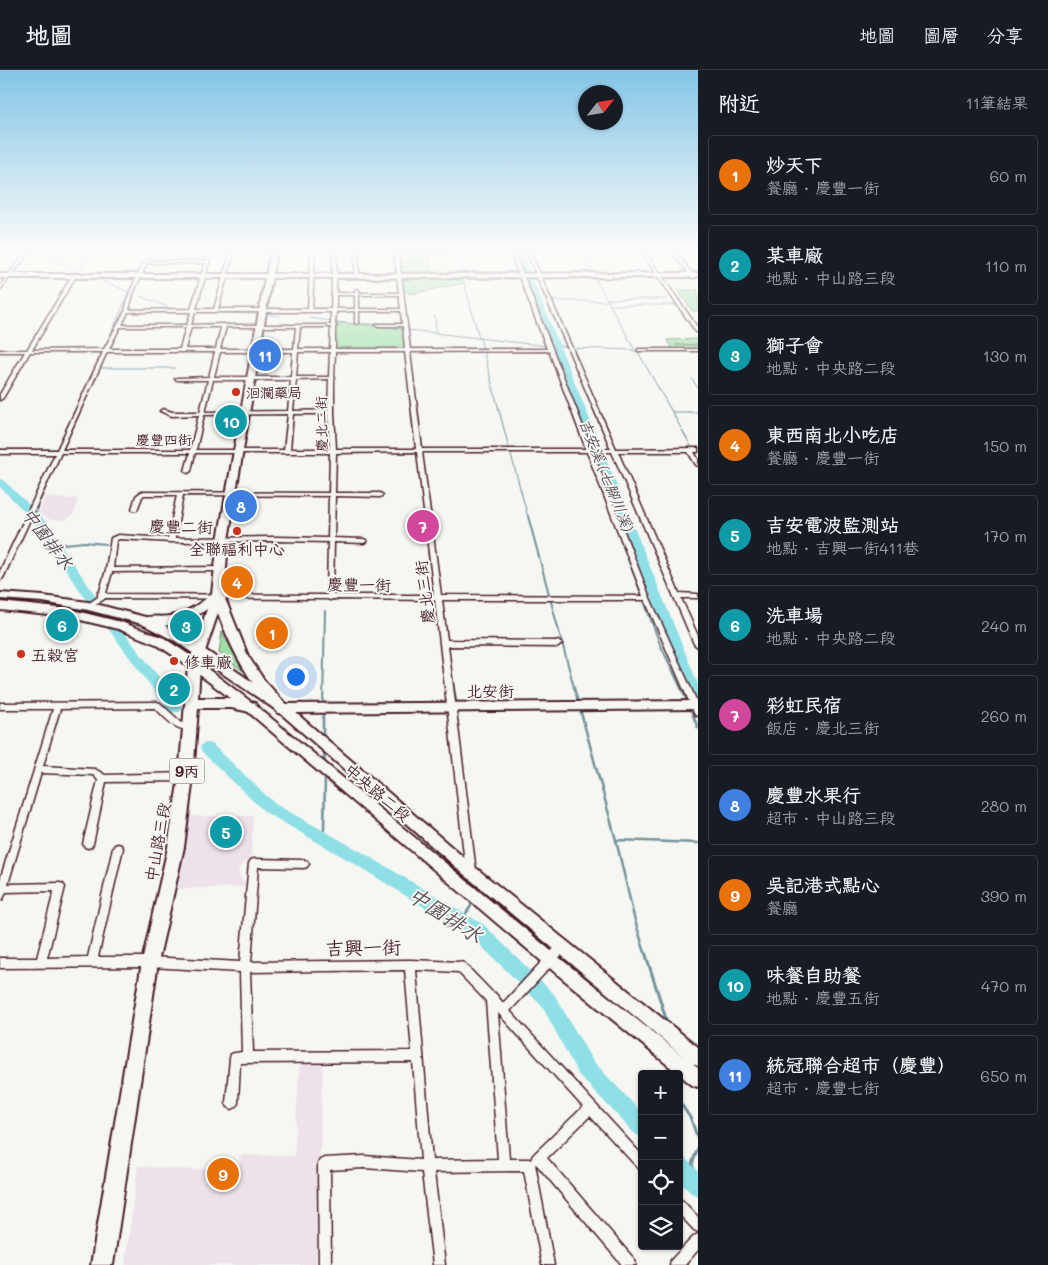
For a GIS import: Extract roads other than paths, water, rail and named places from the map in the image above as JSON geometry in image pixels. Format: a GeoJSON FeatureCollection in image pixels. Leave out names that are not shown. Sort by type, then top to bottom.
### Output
{"type":"FeatureCollection","features":[{"type":"Feature","properties":{"kind":"main road","name":"中山路三段"},"geometry":{"type":"LineString","coordinates":[[102,1265],[150,962],[176,847],[186,777],[194,666],[218,596],[223,540],[264,305]]}},
{"type":"Feature","properties":{"kind":"main road"},"geometry":{"type":"LineString","coordinates":[[145,621],[166,622],[180,619],[201,609],[218,596],[231,636],[251,674],[264,692],[283,709]]}},
{"type":"Feature","properties":{"kind":"main road"},"geometry":{"type":"LineString","coordinates":[[192,703],[231,703],[250,707]]}},
{"type":"Feature","properties":{"kind":"street"},"geometry":{"type":"LineString","coordinates":[[0,398],[57,305]]}},
{"type":"Feature","properties":{"kind":"street"},"geometry":{"type":"LineString","coordinates":[[0,578],[106,350],[120,326],[129,305]]}},
{"type":"Feature","properties":{"kind":"street"},"geometry":{"type":"LineString","coordinates":[[182,350],[194,305]]}},
{"type":"Feature","properties":{"kind":"street"},"geometry":{"type":"LineString","coordinates":[[216,310],[217,305]]}},
{"type":"Feature","properties":{"kind":"street"},"geometry":{"type":"LineString","coordinates":[[310,305],[310,310]]}},
{"type":"Feature","properties":{"kind":"street","name":"慶北二街"},"geometry":{"type":"LineString","coordinates":[[330,598],[333,496],[331,412],[332,350],[335,326],[334,305]]}},
{"type":"Feature","properties":{"kind":"street"},"geometry":{"type":"LineString","coordinates":[[357,323],[358,305]]}},
{"type":"Feature","properties":{"kind":"street","name":"慶北三街"},"geometry":{"type":"LineString","coordinates":[[402,305],[471,872]]}},
{"type":"Feature","properties":{"kind":"street"},"geometry":{"type":"LineString","coordinates":[[533,305],[647,598],[697,707]]}},
{"type":"Feature","properties":{"kind":"street"},"geometry":{"type":"LineString","coordinates":[[551,305],[698,644]]}},
{"type":"Feature","properties":{"kind":"street"},"geometry":{"type":"LineString","coordinates":[[680,305],[698,331]]}},
{"type":"Feature","properties":{"kind":"street"},"geometry":{"type":"LineString","coordinates":[[127,311],[403,310]]}},
{"type":"Feature","properties":{"kind":"street"},"geometry":{"type":"LineString","coordinates":[[188,472],[224,325]]}},
{"type":"Feature","properties":{"kind":"street"},"geometry":{"type":"LineString","coordinates":[[378,325],[405,325]]}},
{"type":"Feature","properties":{"kind":"street"},"geometry":{"type":"LineString","coordinates":[[120,326],[335,326]]}},
{"type":"Feature","properties":{"kind":"street"},"geometry":{"type":"LineString","coordinates":[[287,451],[292,413],[298,326]]}},
{"type":"Feature","properties":{"kind":"street"},"geometry":{"type":"LineString","coordinates":[[0,350],[550,350]]}},
{"type":"Feature","properties":{"kind":"street"},"geometry":{"type":"LineString","coordinates":[[640,350],[698,350]]}},
{"type":"Feature","properties":{"kind":"street"},"geometry":{"type":"LineString","coordinates":[[177,379],[333,378]]}},
{"type":"Feature","properties":{"kind":"street"},"geometry":{"type":"LineString","coordinates":[[163,411],[172,414],[331,412]]}},
{"type":"Feature","properties":{"kind":"street"},"geometry":{"type":"LineString","coordinates":[[690,450],[698,464]]}},
{"type":"Feature","properties":{"kind":"street","name":"慶豐四街"},"geometry":{"type":"LineString","coordinates":[[0,452],[698,450]]}},
{"type":"Feature","properties":{"kind":"street"},"geometry":{"type":"LineString","coordinates":[[135,509],[139,496],[143,493],[380,495]]}},
{"type":"Feature","properties":{"kind":"street"},"geometry":{"type":"LineString","coordinates":[[171,540],[180,493]]}},
{"type":"Feature","properties":{"kind":"street","name":"慶豐二街"},"geometry":{"type":"LineString","coordinates":[[101,593],[109,570],[113,539],[118,537],[171,540],[302,539],[331,542],[364,541]]}},
{"type":"Feature","properties":{"kind":"street"},"geometry":{"type":"LineString","coordinates":[[109,570],[220,569]]}},
{"type":"Feature","properties":{"kind":"street"},"geometry":{"type":"LineString","coordinates":[[88,606],[101,598],[101,593]]}},
{"type":"Feature","properties":{"kind":"street","name":"慶豐一街"},"geometry":{"type":"LineString","coordinates":[[101,593],[107,596],[274,595],[330,598],[439,599],[647,598]]}},
{"type":"Feature","properties":{"kind":"street"},"geometry":{"type":"LineString","coordinates":[[676,595],[698,596]]}},
{"type":"Feature","properties":{"kind":"street","name":"中央路二段"},"geometry":{"type":"LineString","coordinates":[[0,596],[43,598],[88,606],[145,621],[179,638],[283,709],[471,872],[698,1058]]}},
{"type":"Feature","properties":{"kind":"street","name":"中央路二段"},"geometry":{"type":"LineString","coordinates":[[0,606],[68,613],[121,626],[160,641],[250,707],[551,960],[698,1079]]}},
{"type":"Feature","properties":{"kind":"street"},"geometry":{"type":"LineString","coordinates":[[443,643],[558,644]]}},
{"type":"Feature","properties":{"kind":"street"},"geometry":{"type":"LineString","coordinates":[[0,706],[157,705],[180,726],[190,727]]}},
{"type":"Feature","properties":{"kind":"street"},"geometry":{"type":"LineString","coordinates":[[41,962],[60,887],[1,892],[40,769],[57,707]]}},
{"type":"Feature","properties":{"kind":"street","name":"北安街"},"geometry":{"type":"LineString","coordinates":[[283,709],[697,707]]}},
{"type":"Feature","properties":{"kind":"street"},"geometry":{"type":"LineString","coordinates":[[40,769],[95,772],[103,779],[186,777]]}},
{"type":"Feature","properties":{"kind":"street"},"geometry":{"type":"LineString","coordinates":[[88,844],[103,779]]}},
{"type":"Feature","properties":{"kind":"street"},"geometry":{"type":"LineString","coordinates":[[92,962],[118,848]]}},
{"type":"Feature","properties":{"kind":"street"},"geometry":{"type":"LineString","coordinates":[[248,1058],[245,967],[254,863],[304,864]]}},
{"type":"Feature","properties":{"kind":"street"},"geometry":{"type":"LineString","coordinates":[[505,1010],[562,946]]}},
{"type":"Feature","properties":{"kind":"street","name":"吉興一街"},"geometry":{"type":"LineString","coordinates":[[0,963],[150,962],[245,967],[410,965],[460,967],[505,1010],[638,1160]]}},
{"type":"Feature","properties":{"kind":"street"},"geometry":{"type":"LineString","coordinates":[[410,965],[427,1166],[438,1265]]}},
{"type":"Feature","properties":{"kind":"street"},"geometry":{"type":"LineString","coordinates":[[491,997],[504,1166]]}},
{"type":"Feature","properties":{"kind":"street"},"geometry":{"type":"LineString","coordinates":[[232,1103],[235,1058],[417,1056]]}},
{"type":"Feature","properties":{"kind":"street"},"geometry":{"type":"LineString","coordinates":[[324,1265],[324,1164],[364,1162],[427,1166],[504,1166],[534,1161],[591,1107]]}},
{"type":"Feature","properties":{"kind":"street"},"geometry":{"type":"LineString","coordinates":[[534,1161],[548,1265]]}},
{"type":"Feature","properties":{"kind":"street"},"geometry":{"type":"LineString","coordinates":[[534,1161],[630,1265]]}},
{"type":"Feature","properties":{"kind":"street"},"geometry":{"type":"LineString","coordinates":[[683,1209],[698,1226]]}},
{"type":"Feature","properties":{"kind":"street"},"geometry":{"type":"LineString","coordinates":[[676,1265],[698,1240]]}},
{"type":"Feature","properties":{"kind":"waterway"},"geometry":{"type":"LineString","coordinates":[[104,349],[123,305]]}},
{"type":"Feature","properties":{"kind":"waterway"},"geometry":{"type":"LineString","coordinates":[[162,305],[173,309]]}},
{"type":"Feature","properties":{"kind":"waterway"},"geometry":{"type":"LineString","coordinates":[[470,305],[479,338]]}},
{"type":"Feature","properties":{"kind":"waterway","name":"吉安溪 (七腳川溪)"},"geometry":{"type":"LineString","coordinates":[[539,305],[698,700]]}},
{"type":"Feature","properties":{"kind":"waterway"},"geometry":{"type":"LineString","coordinates":[[554,305],[616,447]]}},
{"type":"Feature","properties":{"kind":"waterway"},"geometry":{"type":"LineString","coordinates":[[610,305],[635,350]]}},
{"type":"Feature","properties":{"kind":"waterway"},"geometry":{"type":"LineString","coordinates":[[612,305],[675,305]]}},
{"type":"Feature","properties":{"kind":"waterway"},"geometry":{"type":"LineString","coordinates":[[681,305],[698,328]]}},
{"type":"Feature","properties":{"kind":"waterway"},"geometry":{"type":"LineString","coordinates":[[532,309],[536,320]]}},
{"type":"Feature","properties":{"kind":"waterway"},"geometry":{"type":"LineString","coordinates":[[194,312],[256,314]]}},
{"type":"Feature","properties":{"kind":"waterway"},"geometry":{"type":"LineString","coordinates":[[269,315],[280,316]]}},
{"type":"Feature","properties":{"kind":"waterway"},"geometry":{"type":"LineString","coordinates":[[435,316],[436,332]]}},
{"type":"Feature","properties":{"kind":"waterway"},"geometry":{"type":"LineString","coordinates":[[309,318],[331,321]]}},
{"type":"Feature","properties":{"kind":"waterway"},"geometry":{"type":"LineString","coordinates":[[337,322],[402,329]]}},
{"type":"Feature","properties":{"kind":"waterway"},"geometry":{"type":"LineString","coordinates":[[408,330],[480,338]]}},
{"type":"Feature","properties":{"kind":"waterway"},"geometry":{"type":"LineString","coordinates":[[480,338],[547,346]]}},
{"type":"Feature","properties":{"kind":"waterway"},"geometry":{"type":"LineString","coordinates":[[480,338],[509,448]]}},
{"type":"Feature","properties":{"kind":"waterway"},"geometry":{"type":"LineString","coordinates":[[557,345],[566,347]]}},
{"type":"Feature","properties":{"kind":"waterway"},"geometry":{"type":"LineString","coordinates":[[574,348],[632,350],[638,352],[672,412]]}},
{"type":"Feature","properties":{"kind":"waterway"},"geometry":{"type":"LineString","coordinates":[[102,362],[108,350]]}},
{"type":"Feature","properties":{"kind":"waterway"},"geometry":{"type":"LineString","coordinates":[[548,350],[566,397]]}},
{"type":"Feature","properties":{"kind":"waterway"},"geometry":{"type":"LineString","coordinates":[[22,365],[30,352]]}},
{"type":"Feature","properties":{"kind":"waterway"},"geometry":{"type":"LineString","coordinates":[[99,366],[99,368],[175,368]]}},
{"type":"Feature","properties":{"kind":"waterway"},"geometry":{"type":"LineString","coordinates":[[63,449],[97,373]]}},
{"type":"Feature","properties":{"kind":"waterway"},"geometry":{"type":"LineString","coordinates":[[692,379],[698,388]]}},
{"type":"Feature","properties":{"kind":"waterway"},"geometry":{"type":"LineString","coordinates":[[0,402],[3,397]]}},
{"type":"Feature","properties":{"kind":"waterway"},"geometry":{"type":"LineString","coordinates":[[672,412],[698,412]]}},
{"type":"Feature","properties":{"kind":"waterway"},"geometry":{"type":"LineString","coordinates":[[672,412],[692,448]]}},
{"type":"Feature","properties":{"kind":"waterway"},"geometry":{"type":"LineString","coordinates":[[0,449],[58,449]]}},
{"type":"Feature","properties":{"kind":"waterway"},"geometry":{"type":"LineString","coordinates":[[37,517],[38,506],[63,449]]}},
{"type":"Feature","properties":{"kind":"waterway"},"geometry":{"type":"LineString","coordinates":[[63,449],[143,450]]}},
{"type":"Feature","properties":{"kind":"waterway"},"geometry":{"type":"LineString","coordinates":[[510,451],[528,517]]}},
{"type":"Feature","properties":{"kind":"waterway","name":"中園排水"},"geometry":{"type":"LineString","coordinates":[[0,482],[37,518],[91,598]]}},
{"type":"Feature","properties":{"kind":"waterway"},"geometry":{"type":"LineString","coordinates":[[528,516],[578,702]]}},
{"type":"Feature","properties":{"kind":"waterway"},"geometry":{"type":"LineString","coordinates":[[612,516],[660,644],[687,701]]}},
{"type":"Feature","properties":{"kind":"waterway"},"geometry":{"type":"LineString","coordinates":[[55,545],[84,542],[106,544]]}},
{"type":"Feature","properties":{"kind":"waterway"},"geometry":{"type":"LineString","coordinates":[[428,551],[434,594]]}},
{"type":"Feature","properties":{"kind":"waterway"},"geometry":{"type":"LineString","coordinates":[[323,704],[325,611]]}},
{"type":"Feature","properties":{"kind":"waterway","name":"中園排水"},"geometry":{"type":"LineString","coordinates":[[111,624],[175,708]]}},
{"type":"Feature","properties":{"kind":"waterway"},"geometry":{"type":"LineString","coordinates":[[451,670],[457,705]]}},
{"type":"Feature","properties":{"kind":"waterway"},"geometry":{"type":"LineString","coordinates":[[690,708],[698,728]]}},
{"type":"Feature","properties":{"kind":"waterway"},"geometry":{"type":"LineString","coordinates":[[580,709],[616,840]]}},
{"type":"Feature","properties":{"kind":"waterway"},"geometry":{"type":"LineString","coordinates":[[457,710],[457,722]]}},
{"type":"Feature","properties":{"kind":"waterway"},"geometry":{"type":"LineString","coordinates":[[323,711],[323,736]]}},
{"type":"Feature","properties":{"kind":"waterway","name":"中園排水"},"geometry":{"type":"LineString","coordinates":[[207,748],[270,808],[355,856],[478,931],[548,1000],[585,1067],[638,1123]]}},
{"type":"Feature","properties":{"kind":"waterway"},"geometry":{"type":"LineString","coordinates":[[324,751],[325,764]]}},
{"type":"Feature","properties":{"kind":"waterway"},"geometry":{"type":"LineString","coordinates":[[319,836],[324,830],[325,776]]}},
{"type":"Feature","properties":{"kind":"waterway"},"geometry":{"type":"LineString","coordinates":[[616,840],[698,843]]}},
{"type":"Feature","properties":{"kind":"waterway"},"geometry":{"type":"LineString","coordinates":[[616,840],[634,917],[645,953]]}},
{"type":"Feature","properties":{"kind":"waterway"},"geometry":{"type":"LineString","coordinates":[[461,921],[471,906],[471,899]]}},
{"type":"Feature","properties":{"kind":"waterway"},"geometry":{"type":"LineString","coordinates":[[645,952],[667,1022]]}},
{"type":"Feature","properties":{"kind":"waterway"},"geometry":{"type":"LineString","coordinates":[[683,1107],[691,1119],[698,1139]]}},
{"type":"Feature","properties":{"kind":"waterway"},"geometry":{"type":"LineString","coordinates":[[698,1148],[692,1164],[698,1180]]}},
{"type":"Feature","properties":{"kind":"waterway","name":"中園排水"},"geometry":{"type":"LineString","coordinates":[[683,1170],[698,1186]]}},
{"type":"Feature","properties":{"kind":"place","name":"統冠聯合超市（慶豐）"},"geometry":{"type":"Point","coordinates":[265,355]}},
{"type":"Feature","properties":{"kind":"place","name":"洄瀾藥局"},"geometry":{"type":"Point","coordinates":[236,392]}},
{"type":"Feature","properties":{"kind":"place","name":"味餐自助餐"},"geometry":{"type":"Point","coordinates":[231,421]}},
{"type":"Feature","properties":{"kind":"place","name":"慶豐水果行"},"geometry":{"type":"Point","coordinates":[241,506]}},
{"type":"Feature","properties":{"kind":"place","name":"彩虹民宿"},"geometry":{"type":"Point","coordinates":[423,526]}},
{"type":"Feature","properties":{"kind":"place","name":"全聯福利中心"},"geometry":{"type":"Point","coordinates":[237,531]}},
{"type":"Feature","properties":{"kind":"place","name":"東西南北小吃店"},"geometry":{"type":"Point","coordinates":[237,582]}},
{"type":"Feature","properties":{"kind":"place","name":"洗車場"},"geometry":{"type":"Point","coordinates":[62,625]}},
{"type":"Feature","properties":{"kind":"place","name":"獅子會"},"geometry":{"type":"Point","coordinates":[186,626]}},
{"type":"Feature","properties":{"kind":"place","name":"炒天下"},"geometry":{"type":"Point","coordinates":[272,633]}},
{"type":"Feature","properties":{"kind":"place","name":"五榖宮"},"geometry":{"type":"Point","coordinates":[21,654]}},
{"type":"Feature","properties":{"kind":"place","name":"修車廠"},"geometry":{"type":"Point","coordinates":[174,661]}},
{"type":"Feature","properties":{"kind":"place","name":"某車廠"},"geometry":{"type":"Point","coordinates":[174,689]}},
{"type":"Feature","properties":{"kind":"place","name":"吉安電波監測站"},"geometry":{"type":"Point","coordinates":[226,832]}},
{"type":"Feature","properties":{"kind":"place","name":"吳記港式點心"},"geometry":{"type":"Point","coordinates":[223,1174]}}]}
